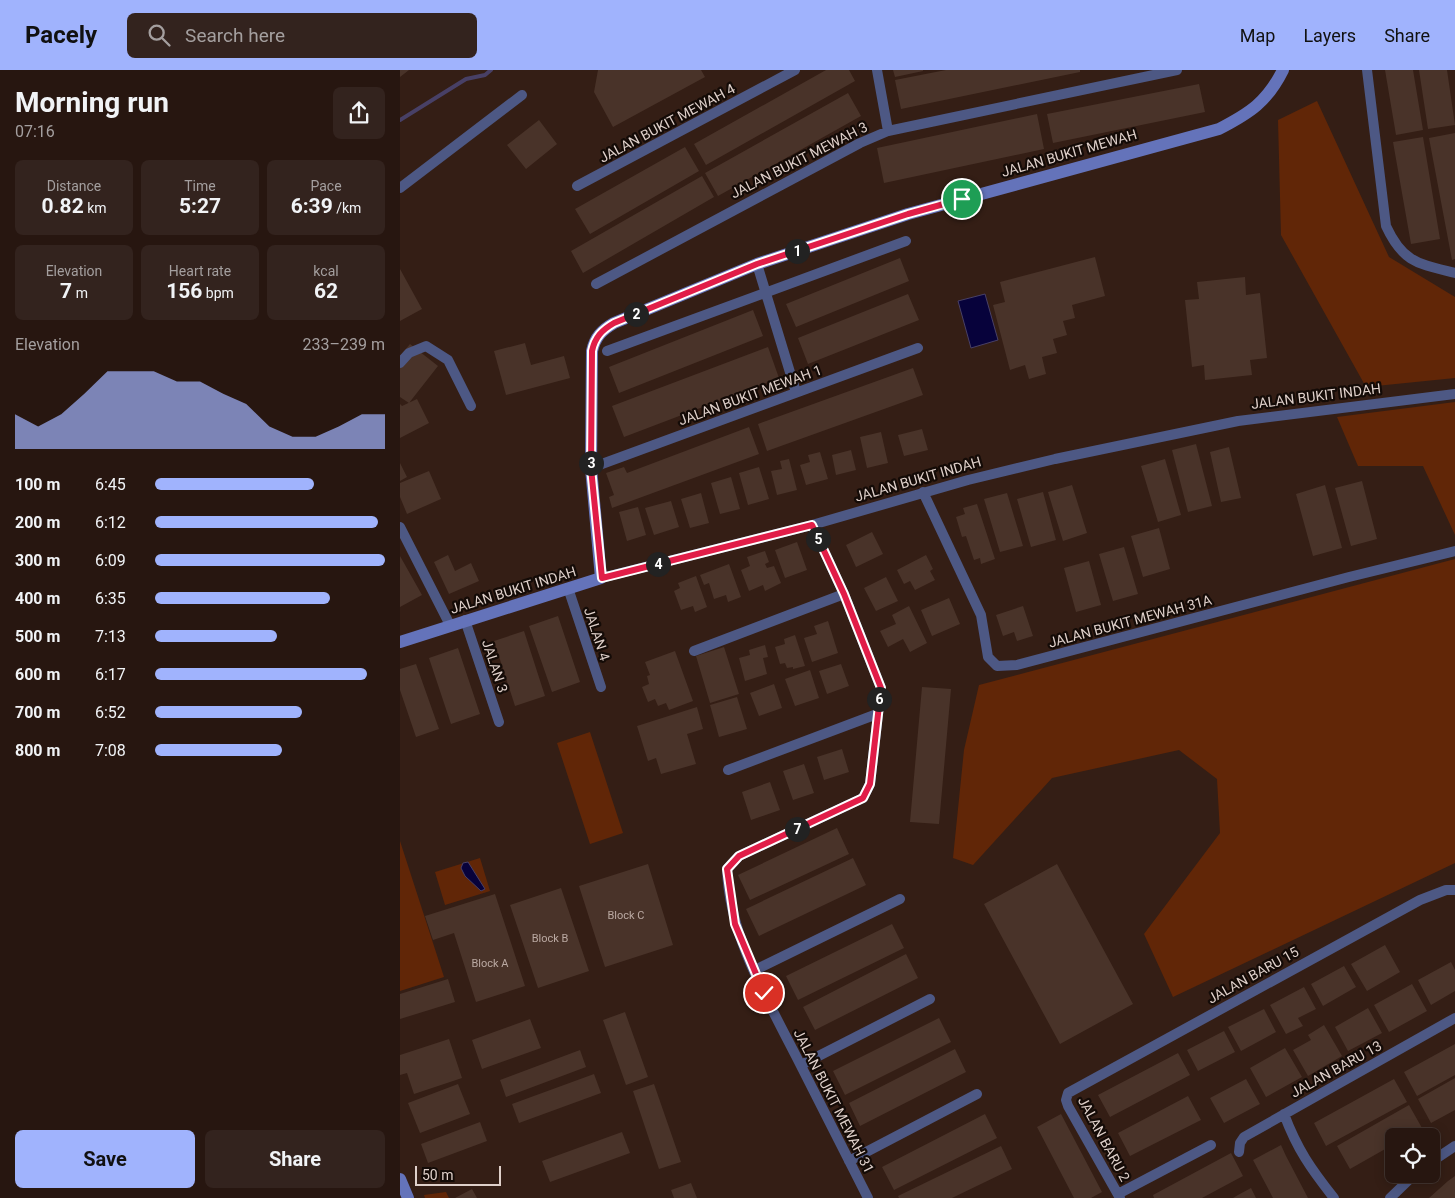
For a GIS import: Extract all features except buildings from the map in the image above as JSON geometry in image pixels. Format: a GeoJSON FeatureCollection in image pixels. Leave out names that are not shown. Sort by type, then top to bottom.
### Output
{"type":"FeatureCollection","features":[{"type":"Feature","properties":{"kind":"street","name":"JALAN BUKIT MEWAH 4"},"geometry":{"type":"LineString","coordinates":[[577,186],[795,70]]}},
{"type":"Feature","properties":{"kind":"street"},"geometry":{"type":"LineString","coordinates":[[876,70],[888,131]]}},
{"type":"Feature","properties":{"kind":"street","name":"JALAN BUKIT MEWAH 3"},"geometry":{"type":"LineString","coordinates":[[596,284],[860,143],[888,131],[1177,70]]}},
{"type":"Feature","properties":{"kind":"street","name":"JALAN BUKIT MEWAH"},"geometry":{"type":"LineString","coordinates":[[602,578],[591,468],[592,351],[594,341],[604,329],[614,323],[757,264],[908,214],[1219,129],[1250,113],[1275,85],[1283,70]]}},
{"type":"Feature","properties":{"kind":"street"},"geometry":{"type":"LineString","coordinates":[[1367,70],[1386,226],[1395,245],[1415,263],[1455,273]]}},
{"type":"Feature","properties":{"kind":"street"},"geometry":{"type":"LineString","coordinates":[[400,188],[522,95]]}},
{"type":"Feature","properties":{"kind":"street"},"geometry":{"type":"LineString","coordinates":[[607,351],[906,241]]}},
{"type":"Feature","properties":{"kind":"street"},"geometry":{"type":"LineString","coordinates":[[757,264],[796,392]]}},
{"type":"Feature","properties":{"kind":"street"},"geometry":{"type":"LineString","coordinates":[[400,363],[409,353],[426,346],[448,360],[471,406]]}},
{"type":"Feature","properties":{"kind":"street","name":"JALAN BUKIT MEWAH 1"},"geometry":{"type":"LineString","coordinates":[[591,468],[918,348]]}},
{"type":"Feature","properties":{"kind":"street","name":"JALAN BUKIT INDAH"},"geometry":{"type":"LineString","coordinates":[[400,642],[602,578],[812,525],[923,492],[1055,459],[1195,429],[1455,394]]}},
{"type":"Feature","properties":{"kind":"street","name":"JALAN BUKIT MEWAH 31A"},"geometry":{"type":"LineString","coordinates":[[923,492],[981,615],[988,657],[997,666],[1017,665],[1348,576],[1455,551]]}},
{"type":"Feature","properties":{"kind":"street","name":"JALAN BUKIT MEWAH 31"},"geometry":{"type":"LineString","coordinates":[[812,525],[844,594],[881,688],[870,784],[863,798],[739,856],[727,869],[735,924],[764,993],[868,1198]]}},
{"type":"Feature","properties":{"kind":"street"},"geometry":{"type":"LineString","coordinates":[[400,527],[450,625]]}},
{"type":"Feature","properties":{"kind":"street","name":"JALAN 4"},"geometry":{"type":"LineString","coordinates":[[568,588],[601,688]]}},
{"type":"Feature","properties":{"kind":"street"},"geometry":{"type":"LineString","coordinates":[[694,650],[844,594]]}},
{"type":"Feature","properties":{"kind":"street","name":"JALAN 3"},"geometry":{"type":"LineString","coordinates":[[465,620],[499,722]]}},
{"type":"Feature","properties":{"kind":"street"},"geometry":{"type":"LineString","coordinates":[[728,770],[877,714]]}},
{"type":"Feature","properties":{"kind":"street","name":"JALAN BARU 15"},"geometry":{"type":"LineString","coordinates":[[1068,1093],[1420,900],[1446,890],[1455,890]]}},
{"type":"Feature","properties":{"kind":"street"},"geometry":{"type":"LineString","coordinates":[[755,970],[900,899]]}},
{"type":"Feature","properties":{"kind":"street"},"geometry":{"type":"LineString","coordinates":[[801,1065],[930,999]]}},
{"type":"Feature","properties":{"kind":"street","name":"JALAN BARU 13"},"geometry":{"type":"LineString","coordinates":[[1239,1152],[1240,1143],[1244,1137],[1455,1018]]}},
{"type":"Feature","properties":{"kind":"street","name":"JALAN BARU 2"},"geometry":{"type":"LineString","coordinates":[[1068,1093],[1066,1100],[1068,1106],[1119,1196]]}},
{"type":"Feature","properties":{"kind":"street"},"geometry":{"type":"LineString","coordinates":[[849,1161],[977,1094]]}},
{"type":"Feature","properties":{"kind":"street"},"geometry":{"type":"LineString","coordinates":[[1284,1114],[1309,1168],[1334,1198]]}},
{"type":"Feature","properties":{"kind":"street"},"geometry":{"type":"LineString","coordinates":[[1119,1196],[1211,1145]]}},
{"type":"Feature","properties":{"kind":"street"},"geometry":{"type":"LineString","coordinates":[[1440,1156],[1455,1146]]}},
{"type":"Feature","properties":{"kind":"street"},"geometry":{"type":"LineString","coordinates":[[400,1180],[408,1198]]}},
{"type":"Feature","properties":{"kind":"street"},"geometry":{"type":"LineString","coordinates":[[1390,1198],[1406,1183]]}},
{"type":"Feature","properties":{"kind":"shaded area"},"geometry":{"type":"Polygon","coordinates":[[[1317,101],[1389,257],[1455,297],[1455,378],[1366,387],[1281,235],[1278,120],[1317,101]]]}},
{"type":"Feature","properties":{"kind":"shaded area"},"geometry":{"type":"Polygon","coordinates":[[[985,294],[998,340],[971,348],[958,301],[985,294]]]}},
{"type":"Feature","properties":{"kind":"shaded area"},"geometry":{"type":"Polygon","coordinates":[[[1455,402],[1455,535],[1423,466],[1358,466],[1337,417],[1455,402]]]}},
{"type":"Feature","properties":{"kind":"shaded area"},"geometry":{"type":"Polygon","coordinates":[[[1455,559],[1455,863],[1173,997],[1144,934],[1220,833],[1217,779],[1179,750],[1052,778],[973,865],[953,858],[964,750],[979,685],[1455,559]]]}},
{"type":"Feature","properties":{"kind":"shaded area"},"geometry":{"type":"Polygon","coordinates":[[[590,732],[623,833],[590,844],[557,743],[590,732]]]}},
{"type":"Feature","properties":{"kind":"shaded area"},"geometry":{"type":"Polygon","coordinates":[[[400,841],[444,977],[400,991],[400,841]]]}},
{"type":"Feature","properties":{"kind":"shaded area"},"geometry":{"type":"Polygon","coordinates":[[[480,858],[490,891],[445,905],[435,872],[480,858]]]}},
{"type":"Feature","properties":{"kind":"shaded area"},"geometry":{"type":"Polygon","coordinates":[[[468,862],[485,889],[481,891],[465,876],[461,868],[463,863],[468,862]]]}},
{"type":"Feature","properties":{"kind":"shaded area"},"geometry":{"type":"Polygon","coordinates":[[[446,1192],[449,1198],[425,1198],[424,1195],[446,1192]]]}},
{"type":"Feature","properties":{"kind":"waterway"},"geometry":{"type":"LineString","coordinates":[[400,120],[466,79],[485,75],[491,70]]}},
{"type":"Feature","properties":{"kind":"route"},"geometry":{"type":"LineString","coordinates":[[764,993],[735,924],[727,869],[739,856],[863,798],[870,784],[881,688],[844,594],[812,525],[602,578],[591,468],[592,351],[594,341],[604,329],[614,323],[757,264],[908,214],[962,199]]}}]}
